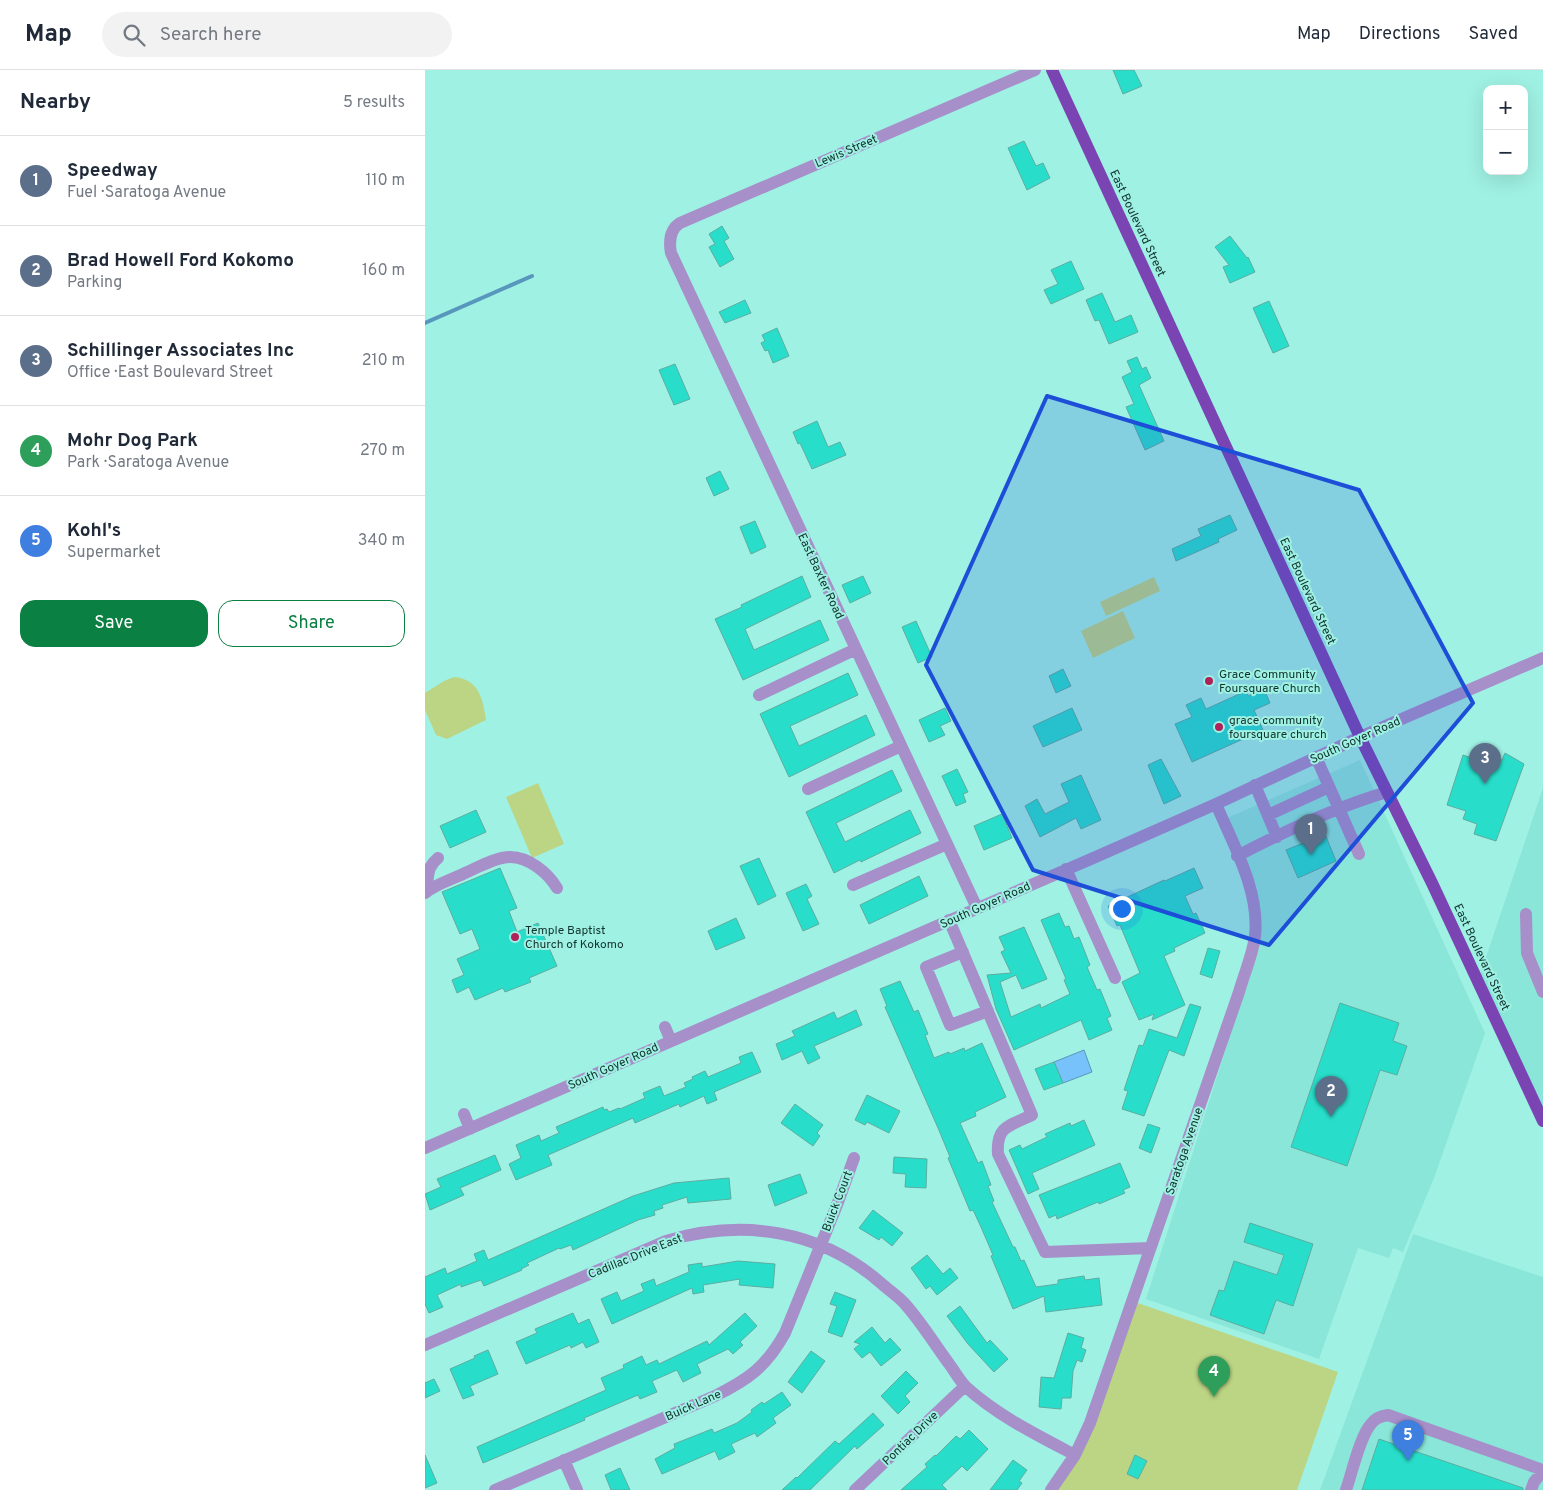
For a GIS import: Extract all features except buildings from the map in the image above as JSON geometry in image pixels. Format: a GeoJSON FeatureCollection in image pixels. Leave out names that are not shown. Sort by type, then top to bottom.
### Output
{"type":"FeatureCollection","features":[{"type":"Feature","properties":{"kind":"main road","name":"East Boulevard Street"},"geometry":{"type":"LineString","coordinates":[[1052,70],[1360,737],[1432,883],[1543,1121]]}},
{"type":"Feature","properties":{"kind":"street","name":"Lewis Street"},"geometry":{"type":"LineString","coordinates":[[669,243],[675,226],[680,223],[1035,70]]}},
{"type":"Feature","properties":{"kind":"street","name":"East Baxter Road"},"geometry":{"type":"LineString","coordinates":[[669,243],[671,254],[977,908]]}},
{"type":"Feature","properties":{"kind":"street"},"geometry":{"type":"LineString","coordinates":[[759,695],[856,649]]}},
{"type":"Feature","properties":{"kind":"street","name":"South Goyer Road"},"geometry":{"type":"LineString","coordinates":[[425,1148],[1216,804],[1360,737],[1543,658]]}},
{"type":"Feature","properties":{"kind":"street"},"geometry":{"type":"LineString","coordinates":[[808,789],[901,746]]}},
{"type":"Feature","properties":{"kind":"street"},"geometry":{"type":"LineString","coordinates":[[1316,757],[1359,854]]}},
{"type":"Feature","properties":{"kind":"street"},"geometry":{"type":"LineString","coordinates":[[1255,785],[1277,837]]}},
{"type":"Feature","properties":{"kind":"street"},"geometry":{"type":"LineString","coordinates":[[1268,815],[1329,787]]}},
{"type":"Feature","properties":{"kind":"street"},"geometry":{"type":"LineString","coordinates":[[1237,856],[1339,809],[1387,792]]}},
{"type":"Feature","properties":{"kind":"street","name":"Saratoga Avenue"},"geometry":{"type":"LineString","coordinates":[[1051,1490],[1075,1455],[1090,1423],[1239,992],[1255,937],[1254,899],[1216,804]]}},
{"type":"Feature","properties":{"kind":"street"},"geometry":{"type":"LineString","coordinates":[[853,885],[947,844]]}},
{"type":"Feature","properties":{"kind":"street"},"geometry":{"type":"LineString","coordinates":[[425,893],[436,886],[509,857],[522,859],[538,867],[557,888]]}},
{"type":"Feature","properties":{"kind":"street"},"geometry":{"type":"LineString","coordinates":[[425,893],[427,869],[438,858]]}},
{"type":"Feature","properties":{"kind":"street"},"geometry":{"type":"LineString","coordinates":[[1066,869],[1115,978]]}},
{"type":"Feature","properties":{"kind":"street"},"geometry":{"type":"LineString","coordinates":[[1526,914],[1527,953],[1543,992]]}},
{"type":"Feature","properties":{"kind":"street"},"geometry":{"type":"LineString","coordinates":[[949,920],[1032,1115],[1004,1128],[997,1140],[997,1154],[1045,1252],[1150,1248]]}},
{"type":"Feature","properties":{"kind":"street"},"geometry":{"type":"LineString","coordinates":[[963,952],[926,967],[936,992],[951,1025],[988,1011]]}},
{"type":"Feature","properties":{"kind":"street"},"geometry":{"type":"LineString","coordinates":[[665,1027],[671,1041]]}},
{"type":"Feature","properties":{"kind":"street"},"geometry":{"type":"LineString","coordinates":[[463,1114],[470,1129]]}},
{"type":"Feature","properties":{"kind":"street","name":"Buick Court"},"geometry":{"type":"LineString","coordinates":[[820,1244],[854,1158]]}},
{"type":"Feature","properties":{"kind":"street","name":"Cadillac Drive East"},"geometry":{"type":"LineString","coordinates":[[425,1345],[666,1241],[687,1235],[728,1229],[774,1232],[820,1244],[834,1250],[871,1274],[905,1304],[965,1386],[1006,1418],[1075,1455]]}},
{"type":"Feature","properties":{"kind":"street","name":"Buick Lane"},"geometry":{"type":"LineString","coordinates":[[495,1490],[742,1383],[757,1371],[776,1350],[820,1244]]}},
{"type":"Feature","properties":{"kind":"street","name":"Pontiac Drive"},"geometry":{"type":"LineString","coordinates":[[855,1490],[965,1386]]}},
{"type":"Feature","properties":{"kind":"street"},"geometry":{"type":"LineString","coordinates":[[1346,1490],[1365,1431],[1371,1422],[1379,1417],[1388,1415],[1543,1470],[1534,1482],[1531,1490]]}},
{"type":"Feature","properties":{"kind":"street"},"geometry":{"type":"LineString","coordinates":[[564,1460],[577,1490]]}},
{"type":"Feature","properties":{"kind":"highlighted area"},"geometry":{"type":"Polygon","coordinates":[[[1047,396],[1359,490],[1473,703],[1269,945],[1033,870],[926,665],[1047,396]]]}},
{"type":"Feature","properties":{"kind":"shaded area"},"geometry":{"type":"Polygon","coordinates":[[[1360,760],[1485,1033],[1434,1178],[1403,1252],[1393,1248],[1389,1258],[1358,1248],[1319,1359],[1146,1299],[1261,939],[1259,901],[1227,818],[1360,760]]]}},
{"type":"Feature","properties":{"kind":"shaded area"},"geometry":{"type":"Polygon","coordinates":[[[1543,788],[1543,1122],[1478,981],[1543,788]]]}},
{"type":"Feature","properties":{"kind":"shaded area"},"geometry":{"type":"Polygon","coordinates":[[[1084,1050],[1092,1072],[1063,1083],[1054,1062],[1084,1050]]]}},
{"type":"Feature","properties":{"kind":"shaded area"},"geometry":{"type":"Polygon","coordinates":[[[1413,1234],[1543,1277],[1543,1490],[1320,1490],[1413,1234]]]}},
{"type":"Feature","properties":{"kind":"green space"},"geometry":{"type":"Polygon","coordinates":[[[1154,577],[1160,591],[1106,616],[1100,602],[1154,577]]]}},
{"type":"Feature","properties":{"kind":"green space"},"geometry":{"type":"Polygon","coordinates":[[[1123,611],[1135,638],[1093,658],[1081,631],[1123,611]]]}},
{"type":"Feature","properties":{"kind":"green space"},"geometry":{"type":"Polygon","coordinates":[[[454,677],[469,682],[478,691],[486,720],[447,739],[436,735],[425,710],[425,693],[454,677]]]}},
{"type":"Feature","properties":{"kind":"green space"},"geometry":{"type":"Polygon","coordinates":[[[538,783],[564,844],[532,858],[506,797],[538,783]]]}},
{"type":"Feature","properties":{"kind":"green space"},"geometry":{"type":"Polygon","coordinates":[[[1132,1301],[1338,1372],[1297,1490],[1051,1490],[1075,1455],[1132,1301]]]}},
{"type":"Feature","properties":{"kind":"waterway"},"geometry":{"type":"LineString","coordinates":[[425,323],[532,276]]}},
{"type":"Feature","properties":{"kind":"place","name":"Grace Community Foursquare Church"},"geometry":{"type":"Point","coordinates":[1209,681]}},
{"type":"Feature","properties":{"kind":"place","name":"grace community foursquare church"},"geometry":{"type":"Point","coordinates":[1219,727]}},
{"type":"Feature","properties":{"kind":"place","name":"Schillinger Associates Inc"},"geometry":{"type":"Point","coordinates":[1485,784]}},
{"type":"Feature","properties":{"kind":"place","name":"Speedway"},"geometry":{"type":"Point","coordinates":[1311,855]}},
{"type":"Feature","properties":{"kind":"place","name":"Temple Baptist Church of Kokomo"},"geometry":{"type":"Point","coordinates":[515,937]}},
{"type":"Feature","properties":{"kind":"place","name":"Brad Howell Ford Kokomo"},"geometry":{"type":"Point","coordinates":[1331,1117]}},
{"type":"Feature","properties":{"kind":"place","name":"Mohr Dog Park"},"geometry":{"type":"Point","coordinates":[1214,1397]}},
{"type":"Feature","properties":{"kind":"place","name":"Kohl's"},"geometry":{"type":"Point","coordinates":[1408,1461]}}]}
